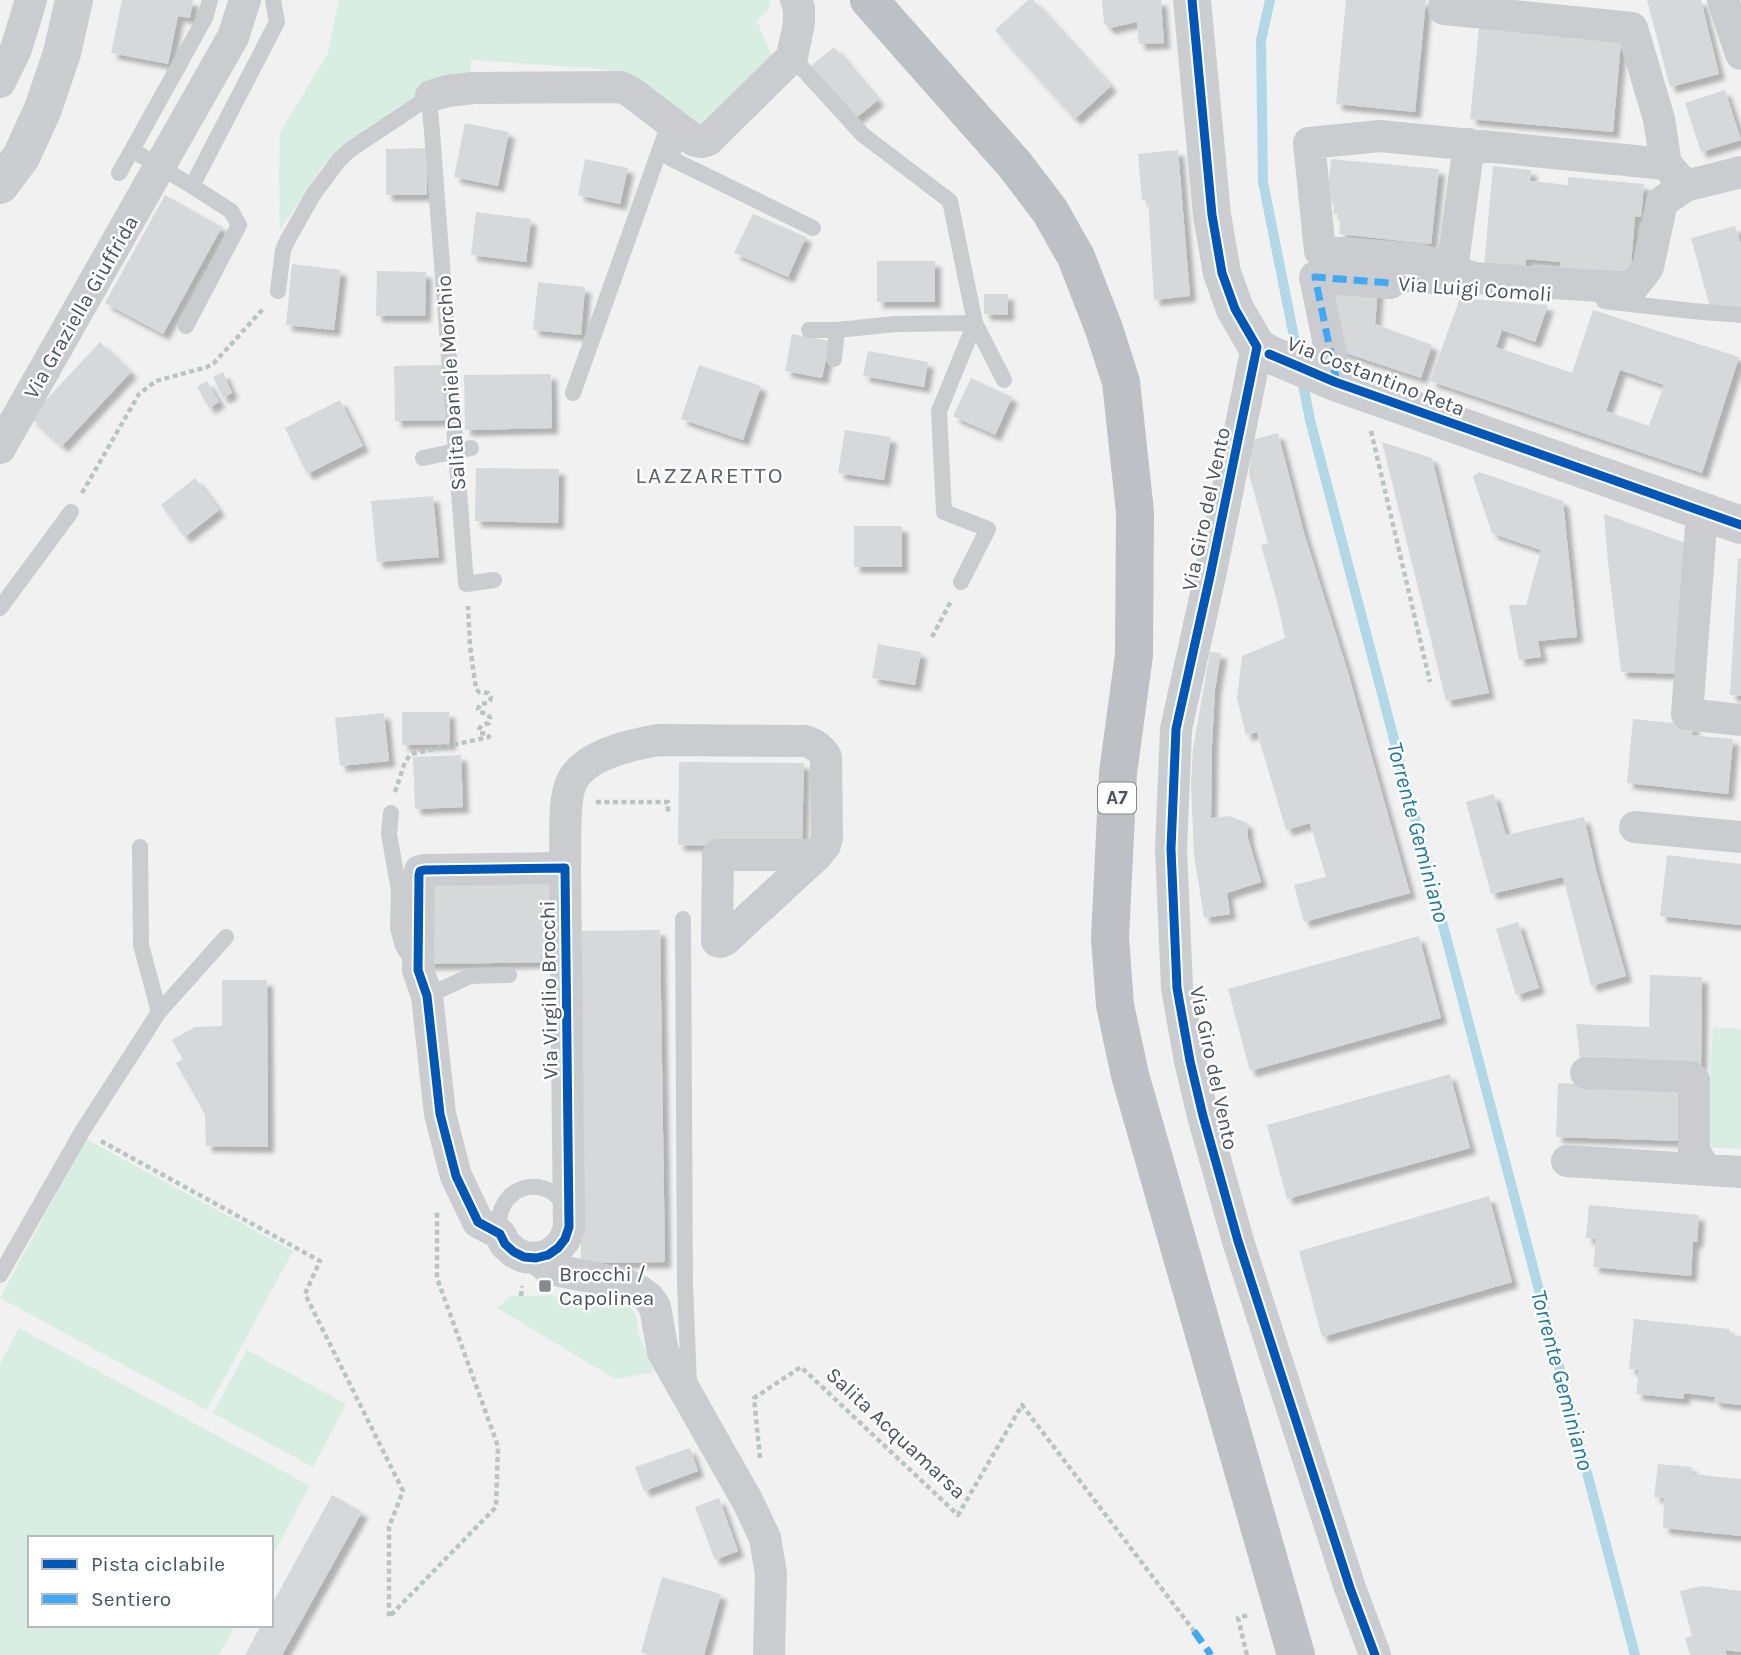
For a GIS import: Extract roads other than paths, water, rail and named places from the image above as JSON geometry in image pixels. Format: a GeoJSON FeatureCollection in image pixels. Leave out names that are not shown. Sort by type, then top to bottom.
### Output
{"type":"FeatureCollection","features":[{"type":"Feature","properties":{"kind":"highway","name":"A7"},"geometry":{"type":"LineString","coordinates":[[869,0],[1015,165],[1050,211],[1076,257],[1121,382],[1135,512],[1134,655],[1118,774],[1110,938],[1115,1005],[1130,1076],[1296,1655]]}},
{"type":"Feature","properties":{"kind":"main road"},"geometry":{"type":"LineString","coordinates":[[0,185],[21,157],[43,109],[62,53],[74,0]]}},
{"type":"Feature","properties":{"kind":"main road","name":"Via Costantino Reta"},"geometry":{"type":"LineString","coordinates":[[1192,0],[1212,215],[1222,273],[1235,309],[1263,351],[1344,386],[1741,525]]}},
{"type":"Feature","properties":{"kind":"street"},"geometry":{"type":"LineString","coordinates":[[0,82],[16,49],[31,0]]}},
{"type":"Feature","properties":{"kind":"street","name":"Via Graziella Giuffrida"},"geometry":{"type":"LineString","coordinates":[[0,448],[233,37],[245,0]]}},
{"type":"Feature","properties":{"kind":"street"},"geometry":{"type":"LineString","coordinates":[[431,96],[466,89],[621,87],[695,141],[702,142],[708,140],[792,57],[799,23],[796,0]]}},
{"type":"Feature","properties":{"kind":"street"},"geometry":{"type":"LineString","coordinates":[[1445,0],[1444,9],[1632,28],[1676,175],[1662,202],[1648,267],[1632,288],[1474,278],[1418,259],[1320,251],[1308,143],[1380,136],[1469,144],[1676,175],[1741,172]]}},
{"type":"Feature","properties":{"kind":"street"},"geometry":{"type":"LineString","coordinates":[[1724,0],[1741,54]]}},
{"type":"Feature","properties":{"kind":"street"},"geometry":{"type":"LineString","coordinates":[[1452,270],[1469,144]]}},
{"type":"Feature","properties":{"kind":"street","name":"Via Luigi Comoli"},"geometry":{"type":"LineString","coordinates":[[1344,386],[1315,277],[1390,283]]}},
{"type":"Feature","properties":{"kind":"street","name":"Via Giro del Vento"},"geometry":{"type":"LineString","coordinates":[[1263,351],[1176,729],[1171,849],[1177,988],[1192,1072],[1238,1241],[1350,1588],[1375,1655]]}},
{"type":"Feature","properties":{"kind":"street"},"geometry":{"type":"LineString","coordinates":[[1702,513],[1687,714],[1741,720]]}},
{"type":"Feature","properties":{"kind":"street","name":"Via Virgilio Brocchi"},"geometry":{"type":"LineString","coordinates":[[536,1258],[548,1255],[558,1248],[569,1227],[565,868],[570,785],[579,770],[591,761],[635,744],[658,740],[805,741],[814,744],[827,757],[827,837],[825,845],[817,855]]}},
{"type":"Feature","properties":{"kind":"street"},"geometry":{"type":"LineString","coordinates":[[1635,827],[1741,837]]}},
{"type":"Feature","properties":{"kind":"street"},"geometry":{"type":"LineString","coordinates":[[565,868],[420,871],[422,983],[440,1114],[456,1176],[478,1222],[500,1234],[505,1244],[514,1252],[524,1257],[536,1258],[546,1266],[560,1271],[624,1284],[648,1297],[655,1307],[663,1352],[748,1502],[765,1538],[771,1574],[769,1655]]}},
{"type":"Feature","properties":{"kind":"street"},"geometry":{"type":"LineString","coordinates":[[1586,1073],[1691,1077],[1694,1080],[1694,1151],[1705,1170]]}},
{"type":"Feature","properties":{"kind":"street"},"geometry":{"type":"LineString","coordinates":[[1567,1161],[1741,1172]]}},
{"type":"Feature","properties":{"kind":"lane"},"geometry":{"type":"LineString","coordinates":[[119,173],[135,151],[205,18],[210,0]]}},
{"type":"Feature","properties":{"kind":"lane"},"geometry":{"type":"LineString","coordinates":[[189,184],[277,22],[273,0]]}},
{"type":"Feature","properties":{"kind":"lane"},"geometry":{"type":"LineString","coordinates":[[1736,0],[1741,10]]}},
{"type":"Feature","properties":{"kind":"lane"},"geometry":{"type":"LineString","coordinates":[[792,57],[863,135],[950,201],[975,323],[1004,380]]}},
{"type":"Feature","properties":{"kind":"lane"},"geometry":{"type":"LineString","coordinates":[[278,291],[287,241],[313,195],[339,160],[351,149],[431,96]]}},
{"type":"Feature","properties":{"kind":"lane","name":"Salita Daniele Morchio"},"geometry":{"type":"LineString","coordinates":[[431,96],[431,121],[464,450],[466,584],[494,580]]}},
{"type":"Feature","properties":{"kind":"lane"},"geometry":{"type":"LineString","coordinates":[[676,126],[670,158],[813,228]]}},
{"type":"Feature","properties":{"kind":"lane"},"geometry":{"type":"LineString","coordinates":[[573,393],[676,126]]}},
{"type":"Feature","properties":{"kind":"lane"},"geometry":{"type":"LineString","coordinates":[[135,151],[231,211],[239,225],[186,326]]}},
{"type":"Feature","properties":{"kind":"lane","name":"Via Luigi Comoli"},"geometry":{"type":"LineString","coordinates":[[1390,283],[1557,295],[1741,315]]}},
{"type":"Feature","properties":{"kind":"lane"},"geometry":{"type":"LineString","coordinates":[[809,330],[895,324],[975,323]]}},
{"type":"Feature","properties":{"kind":"lane"},"geometry":{"type":"LineString","coordinates":[[961,582],[988,529],[944,512],[939,411],[975,323]]}},
{"type":"Feature","properties":{"kind":"lane"},"geometry":{"type":"LineString","coordinates":[[834,359],[837,330]]}},
{"type":"Feature","properties":{"kind":"lane"},"geometry":{"type":"LineString","coordinates":[[423,458],[464,450]]}},
{"type":"Feature","properties":{"kind":"lane"},"geometry":{"type":"LineString","coordinates":[[0,608],[71,512]]}},
{"type":"Feature","properties":{"kind":"lane"},"geometry":{"type":"LineString","coordinates":[[391,813],[389,834],[398,891],[398,928],[403,946],[422,983],[470,976],[509,975]]}},
{"type":"Feature","properties":{"kind":"lane"},"geometry":{"type":"LineString","coordinates":[[140,847],[141,945],[159,1013]]}},
{"type":"Feature","properties":{"kind":"lane"},"geometry":{"type":"LineString","coordinates":[[683,919],[685,1284],[689,1398]]}},
{"type":"Feature","properties":{"kind":"lane"},"geometry":{"type":"LineString","coordinates":[[0,1275],[83,1130],[159,1013],[226,937]]}},
{"type":"Feature","properties":{"kind":"lane"},"geometry":{"type":"LineString","coordinates":[[500,1234],[499,1212],[504,1202],[522,1188],[545,1189],[556,1195],[564,1204],[568,1215]]}},
{"type":"Feature","properties":{"kind":"waterway","name":"Torrente Geminiano"},"geometry":{"type":"LineString","coordinates":[[1270,0],[1261,40],[1263,182],[1298,357]]}},
{"type":"Feature","properties":{"kind":"waterway","name":"Torrente Geminiano"},"geometry":{"type":"LineString","coordinates":[[1302,379],[1310,420],[1635,1655]]}},
{"type":"Feature","properties":{"kind":"place","name":"Brocchi / Capolinea"},"geometry":{"type":"Point","coordinates":[545,1286]}},
{"type":"Feature","properties":{"kind":"district","name":"LAZZARETTO"},"geometry":{"type":"Point","coordinates":[710,475]}}]}
